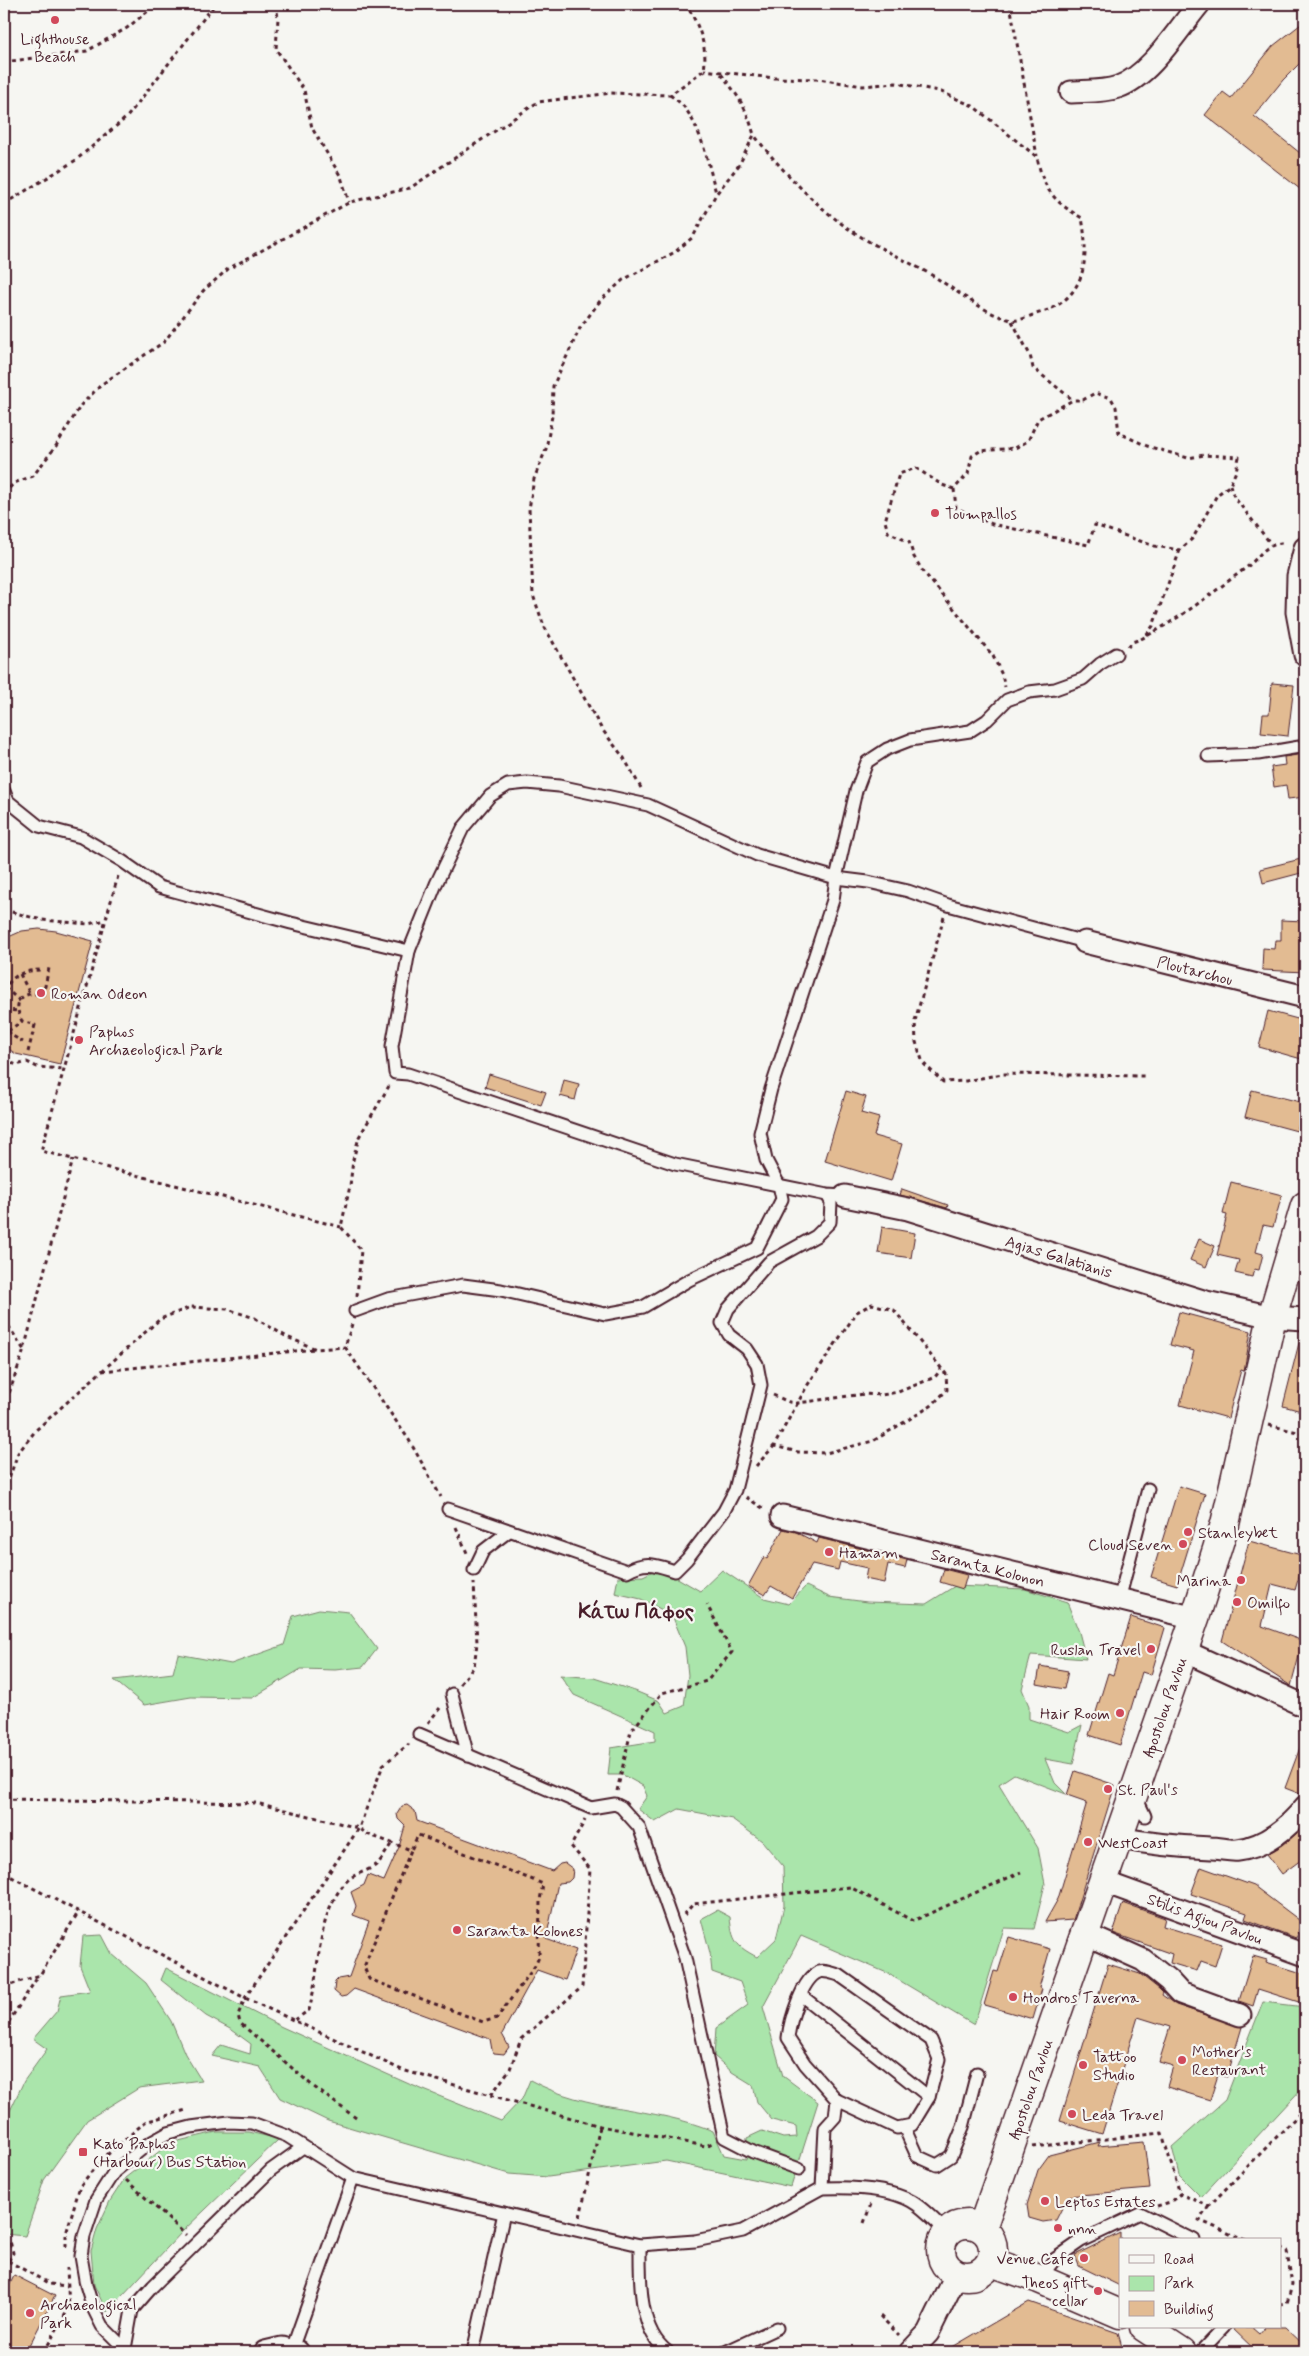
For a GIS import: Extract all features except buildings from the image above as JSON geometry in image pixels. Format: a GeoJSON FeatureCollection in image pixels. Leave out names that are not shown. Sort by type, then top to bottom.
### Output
{"type":"FeatureCollection","features":[{"type":"Feature","properties":{"kind":"main road","name":"Apostolou Pavlou"},"geometry":{"type":"LineString","coordinates":[[982,2228],[1119,1838],[1140,1805],[1184,1651],[1225,1524],[1272,1317],[1305,1206]]}},
{"type":"Feature","properties":{"kind":"main road"},"geometry":{"type":"LineString","coordinates":[[968,2223],[982,2228],[992,2240],[993,2254],[991,2262],[978,2274],[967,2276],[957,2274],[946,2265],[941,2252],[941,2245],[947,2232],[960,2224],[968,2223]]}},
{"type":"Feature","properties":{"kind":"main road"},"geometry":{"type":"LineString","coordinates":[[991,2262],[1039,2278],[1119,2314]]}},
{"type":"Feature","properties":{"kind":"street"},"geometry":{"type":"LineString","coordinates":[[1071,92],[1099,91],[1118,87],[1132,80],[1150,64],[1199,4]]}},
{"type":"Feature","properties":{"kind":"street"},"geometry":{"type":"LineString","coordinates":[[1299,544],[1297,612],[1305,655]]}},
{"type":"Feature","properties":{"kind":"street","name":"Ploutarchou"},"geometry":{"type":"LineString","coordinates":[[1085,942],[1305,997]]}},
{"type":"Feature","properties":{"kind":"street","name":"Agias Galatianis"},"geometry":{"type":"LineString","coordinates":[[836,1196],[908,1208],[1206,1302],[1272,1317],[1305,1319]]}},
{"type":"Feature","properties":{"kind":"street","name":"Saranta Kolonon"},"geometry":{"type":"LineString","coordinates":[[782,1516],[1195,1618]]}},
{"type":"Feature","properties":{"kind":"street"},"geometry":{"type":"LineString","coordinates":[[1184,1651],[1305,1706]]}},
{"type":"Feature","properties":{"kind":"street"},"geometry":{"type":"LineString","coordinates":[[1119,1838],[1157,1845],[1238,1850],[1262,1843],[1273,1836],[1295,1819],[1305,1807]]}},
{"type":"Feature","properties":{"kind":"street","name":"Stilis Agiou Pavlou"},"geometry":{"type":"LineString","coordinates":[[1104,1882],[1305,1954]]}},
{"type":"Feature","properties":{"kind":"street"},"geometry":{"type":"LineString","coordinates":[[1085,1934],[1143,1960],[1168,1980],[1180,1993],[1240,2015]]}},
{"type":"Feature","properties":{"kind":"street"},"geometry":{"type":"LineString","coordinates":[[908,2347],[928,2333],[957,2274]]}},
{"type":"Feature","properties":{"kind":"street"},"geometry":{"type":"LineString","coordinates":[[265,2352],[276,2348],[295,2351]]}},
{"type":"Feature","properties":{"kind":"lane"},"geometry":{"type":"LineString","coordinates":[[355,1311],[388,1298],[463,1285],[501,1290],[605,1314],[643,1307],[689,1280],[757,1248],[782,1198],[779,1185],[766,1160],[760,1134],[771,1089],[833,900],[836,878],[856,791],[867,762],[887,749],[910,740],[970,731],[987,720],[1008,700],[1028,692],[1054,689],[1083,680],[1100,664],[1116,654]]}},
{"type":"Feature","properties":{"kind":"lane"},"geometry":{"type":"LineString","coordinates":[[1208,756],[1258,754],[1305,746]]}},
{"type":"Feature","properties":{"kind":"lane"},"geometry":{"type":"LineString","coordinates":[[448,1509],[627,1571],[638,1564],[654,1564],[676,1571],[724,1511],[735,1490],[761,1385],[757,1364],[752,1356],[747,1349],[729,1335],[722,1323],[728,1309],[769,1262],[816,1236],[830,1222],[831,1202],[836,1196],[674,1164],[408,1074],[395,1073],[392,1046],[409,951],[436,884],[463,828],[490,796],[508,785],[527,783],[559,786],[648,805],[757,854],[836,878],[868,882],[908,891],[948,905],[1085,942]]}},
{"type":"Feature","properties":{"kind":"lane"},"geometry":{"type":"LineString","coordinates":[[4,791],[8,801],[39,826],[81,837],[122,861],[159,887],[291,923],[409,951]]}},
{"type":"Feature","properties":{"kind":"lane"},"geometry":{"type":"LineString","coordinates":[[1119,1600],[1148,1490]]}},
{"type":"Feature","properties":{"kind":"lane"},"geometry":{"type":"LineString","coordinates":[[474,1570],[483,1551],[509,1531]]}},
{"type":"Feature","properties":{"kind":"lane"},"geometry":{"type":"LineString","coordinates":[[452,1694],[468,1756]]}},
{"type":"Feature","properties":{"kind":"lane"},"geometry":{"type":"LineString","coordinates":[[419,1734],[591,1808],[614,1804],[621,1807],[639,1827],[685,1958],[724,2137],[753,2152],[799,2169]]}},
{"type":"Feature","properties":{"kind":"lane"},"geometry":{"type":"LineString","coordinates":[[822,1971],[838,1975],[931,2040],[939,2059],[929,2097],[912,2124],[897,2128],[837,2100],[805,2064],[788,2038],[791,2016],[813,1975],[822,1971]]}},
{"type":"Feature","properties":{"kind":"lane"},"geometry":{"type":"LineString","coordinates":[[802,1996],[929,2097]]}},
{"type":"Feature","properties":{"kind":"lane"},"geometry":{"type":"LineString","coordinates":[[904,2127],[917,2156],[937,2165],[951,2156],[963,2128],[977,2073]]}},
{"type":"Feature","properties":{"kind":"lane"},"geometry":{"type":"LineString","coordinates":[[822,2188],[825,2128],[835,2118],[837,2100]]}},
{"type":"Feature","properties":{"kind":"lane"},"geometry":{"type":"LineString","coordinates":[[127,2351],[102,2326],[96,2314],[86,2286],[81,2256],[84,2236],[96,2200],[114,2172],[148,2144],[168,2133],[191,2127],[229,2122],[252,2123],[287,2136],[352,2178],[640,2245],[695,2241],[743,2231],[822,2188],[875,2189],[911,2201],[947,2232]]}},
{"type":"Feature","properties":{"kind":"lane"},"geometry":{"type":"LineString","coordinates":[[127,2351],[132,2310],[271,2170],[303,2147]]}},
{"type":"Feature","properties":{"kind":"lane"},"geometry":{"type":"LineString","coordinates":[[295,2351],[352,2178]]}},
{"type":"Feature","properties":{"kind":"lane"},"geometry":{"type":"LineString","coordinates":[[473,2352],[504,2213]]}},
{"type":"Feature","properties":{"kind":"lane"},"geometry":{"type":"LineString","coordinates":[[1039,2278],[1054,2259],[1081,2241],[1140,2213],[1190,2238]]}},
{"type":"Feature","properties":{"kind":"lane"},"geometry":{"type":"LineString","coordinates":[[640,2245],[645,2316],[654,2337],[668,2352]]}},
{"type":"Feature","properties":{"kind":"lane"},"geometry":{"type":"LineString","coordinates":[[725,2352],[777,2328]]}},
{"type":"Feature","properties":{"kind":"lane"},"geometry":{"type":"LineString","coordinates":[[1200,2352],[1223,2328]]}},
{"type":"Feature","properties":{"kind":"path"},"geometry":{"type":"LineString","coordinates":[[4,62],[88,52],[127,28],[157,4]]}},
{"type":"Feature","properties":{"kind":"path"},"geometry":{"type":"LineString","coordinates":[[4,204],[76,160],[127,117],[215,4]]}},
{"type":"Feature","properties":{"kind":"path"},"geometry":{"type":"LineString","coordinates":[[276,4],[278,18],[276,49],[304,90],[312,128],[340,177],[350,202]]}},
{"type":"Feature","properties":{"kind":"path"},"geometry":{"type":"LineString","coordinates":[[4,494],[14,483],[33,476],[56,446],[81,405],[102,384],[164,342],[203,291],[228,269],[350,202],[410,188],[538,102],[611,93],[670,95],[704,70],[707,55],[700,32],[686,4]]}},
{"type":"Feature","properties":{"kind":"path"},"geometry":{"type":"LineString","coordinates":[[1010,4],[1041,177],[1060,205],[1082,218],[1086,242],[1083,271],[1077,288],[1064,303],[1048,311],[1012,321]]}},
{"type":"Feature","properties":{"kind":"path"},"geometry":{"type":"LineString","coordinates":[[704,70],[721,74],[818,79],[863,86],[896,83],[939,91],[973,106],[1037,157]]}},
{"type":"Feature","properties":{"kind":"path"},"geometry":{"type":"LineString","coordinates":[[721,74],[741,99],[749,115],[754,136],[776,164],[843,224],[937,278],[979,306],[1012,321],[1030,355],[1033,368],[1073,400]]}},
{"type":"Feature","properties":{"kind":"path"},"geometry":{"type":"LineString","coordinates":[[670,95],[684,107],[692,119],[702,144],[716,194]]}},
{"type":"Feature","properties":{"kind":"path"},"geometry":{"type":"LineString","coordinates":[[648,805],[638,780],[601,728],[544,626],[533,595],[529,509],[534,479],[546,449],[552,416],[553,386],[580,328],[600,301],[624,280],[675,252],[693,237],[716,194],[738,165],[754,136]]}},
{"type":"Feature","properties":{"kind":"path"},"geometry":{"type":"LineString","coordinates":[[1141,639],[1153,626],[1180,550],[1193,538],[1217,495],[1230,485],[1239,457],[1204,455],[1188,458],[1147,446],[1119,433],[1116,407],[1111,398],[1095,393],[1084,400],[1073,400],[1038,419],[1028,441],[1015,448],[980,451],[972,456],[968,474],[954,489],[956,508],[992,524],[1088,545],[1095,525],[1154,546],[1180,550]]}},
{"type":"Feature","properties":{"kind":"path"},"geometry":{"type":"LineString","coordinates":[[954,489],[942,485],[916,468],[899,474],[886,521],[888,532],[909,542],[914,557],[922,570],[993,656],[1002,675],[1008,700]]}},
{"type":"Feature","properties":{"kind":"path"},"geometry":{"type":"LineString","coordinates":[[1230,485],[1234,497],[1271,544]]}},
{"type":"Feature","properties":{"kind":"path"},"geometry":{"type":"LineString","coordinates":[[1116,654],[1166,626],[1246,568],[1271,544],[1299,544]]}},
{"type":"Feature","properties":{"kind":"path"},"geometry":{"type":"LineString","coordinates":[[122,861],[41,1150],[340,1227],[361,1250],[355,1311],[345,1347]]}},
{"type":"Feature","properties":{"kind":"path"},"geometry":{"type":"LineString","coordinates":[[948,905],[938,934],[915,1021],[916,1042],[923,1063],[943,1082],[966,1081],[1002,1074],[1144,1076]]}},
{"type":"Feature","properties":{"kind":"path"},"geometry":{"type":"LineString","coordinates":[[4,910],[42,920],[88,924],[106,920]]}},
{"type":"Feature","properties":{"kind":"path"},"geometry":{"type":"LineString","coordinates":[[22,1021],[18,1011],[20,1001],[29,992],[43,995],[49,968]]}},
{"type":"Feature","properties":{"kind":"path"},"geometry":{"type":"LineString","coordinates":[[20,1001],[4,990],[9,981],[20,974],[41,970]]}},
{"type":"Feature","properties":{"kind":"path"},"geometry":{"type":"LineString","coordinates":[[20,974],[29,992]]}},
{"type":"Feature","properties":{"kind":"path"},"geometry":{"type":"LineString","coordinates":[[4,1010],[18,1011]]}},
{"type":"Feature","properties":{"kind":"path"},"geometry":{"type":"LineString","coordinates":[[8,1031],[22,1021]]}},
{"type":"Feature","properties":{"kind":"path"},"geometry":{"type":"LineString","coordinates":[[22,1021],[35,1025],[28,1052]]}},
{"type":"Feature","properties":{"kind":"path"},"geometry":{"type":"LineString","coordinates":[[4,1024],[8,1031],[23,1042]]}},
{"type":"Feature","properties":{"kind":"path"},"geometry":{"type":"LineString","coordinates":[[4,1060],[16,1064],[28,1062],[37,1067],[64,1069]]}},
{"type":"Feature","properties":{"kind":"path"},"geometry":{"type":"LineString","coordinates":[[340,1227],[359,1137],[386,1095],[395,1073]]}},
{"type":"Feature","properties":{"kind":"path"},"geometry":{"type":"LineString","coordinates":[[4,1408],[24,1350],[74,1159]]}},
{"type":"Feature","properties":{"kind":"path"},"geometry":{"type":"LineString","coordinates":[[774,1446],[798,1452],[826,1453],[873,1441],[932,1406],[947,1390],[946,1374],[894,1310],[872,1304],[857,1312],[798,1403],[774,1446],[735,1490],[773,1514],[782,1516]]}},
{"type":"Feature","properties":{"kind":"path"},"geometry":{"type":"LineString","coordinates":[[4,1493],[18,1453],[36,1430],[160,1319],[191,1307],[227,1309],[255,1318],[287,1337],[316,1349]]}},
{"type":"Feature","properties":{"kind":"path"},"geometry":{"type":"LineString","coordinates":[[4,1319],[24,1350]]}},
{"type":"Feature","properties":{"kind":"path"},"geometry":{"type":"LineString","coordinates":[[102,1371],[345,1347]]}},
{"type":"Feature","properties":{"kind":"path"},"geometry":{"type":"LineString","coordinates":[[345,1347],[409,1440],[448,1509],[474,1570],[477,1643],[474,1667],[419,1734],[383,1766],[359,1828],[245,1998],[238,2015],[240,2023],[314,2087],[356,2118]]}},
{"type":"Feature","properties":{"kind":"path"},"geometry":{"type":"LineString","coordinates":[[761,1385],[775,1396],[789,1402],[798,1403],[864,1394],[882,1395],[898,1392],[935,1377],[941,1369]]}},
{"type":"Feature","properties":{"kind":"path"},"geometry":{"type":"LineString","coordinates":[[1249,1419],[1305,1434]]}},
{"type":"Feature","properties":{"kind":"path"},"geometry":{"type":"LineString","coordinates":[[614,1804],[631,1730],[662,1693],[707,1682],[732,1652],[707,1605]]}},
{"type":"Feature","properties":{"kind":"path"},"geometry":{"type":"LineString","coordinates":[[4,1800],[256,1803],[359,1828],[367,1834],[411,1850]]}},
{"type":"Feature","properties":{"kind":"path"},"geometry":{"type":"LineString","coordinates":[[491,2095],[510,2069],[521,2039],[582,1987],[590,1869],[571,1846],[591,1808]]}},
{"type":"Feature","properties":{"kind":"path"},"geometry":{"type":"LineString","coordinates":[[418,1836],[543,1884],[540,1900],[539,1957],[535,1966],[497,2018],[483,2022],[369,1979],[364,1967],[411,1850],[418,1836]]}},
{"type":"Feature","properties":{"kind":"path"},"geometry":{"type":"LineString","coordinates":[[294,2020],[309,2010],[314,1993],[316,1967],[325,1922],[336,1896],[347,1880],[376,1865],[392,1843]]}},
{"type":"Feature","properties":{"kind":"path"},"geometry":{"type":"LineString","coordinates":[[675,1928],[693,1904],[850,1887],[913,1921],[1020,1872]]}},
{"type":"Feature","properties":{"kind":"path"},"geometry":{"type":"LineString","coordinates":[[4,1873],[245,1998],[402,2070],[600,2126],[706,2146],[724,2137]]}},
{"type":"Feature","properties":{"kind":"path"},"geometry":{"type":"LineString","coordinates":[[4,2029],[79,1911]]}},
{"type":"Feature","properties":{"kind":"path"},"geometry":{"type":"LineString","coordinates":[[4,1987],[40,1975]]}},
{"type":"Feature","properties":{"kind":"path"},"geometry":{"type":"LineString","coordinates":[[1241,2238],[1199,2220],[1209,2206],[1305,2108]]}},
{"type":"Feature","properties":{"kind":"path"},"geometry":{"type":"LineString","coordinates":[[578,2230],[600,2126]]}},
{"type":"Feature","properties":{"kind":"path"},"geometry":{"type":"LineString","coordinates":[[1010,2148],[1032,2148],[1162,2133],[1180,2194]]}},
{"type":"Feature","properties":{"kind":"path"},"geometry":{"type":"LineString","coordinates":[[100,2161],[124,2178],[171,2224],[196,2244]]}},
{"type":"Feature","properties":{"kind":"path"},"geometry":{"type":"LineString","coordinates":[[1180,2194],[1209,2206]]}},
{"type":"Feature","properties":{"kind":"path"},"geometry":{"type":"LineString","coordinates":[[1140,2213],[1170,2202],[1180,2194]]}},
{"type":"Feature","properties":{"kind":"path"},"geometry":{"type":"LineString","coordinates":[[864,2223],[871,2204]]}},
{"type":"Feature","properties":{"kind":"path"},"geometry":{"type":"LineString","coordinates":[[4,2239],[10,2241],[13,2252],[4,2268]]}},
{"type":"Feature","properties":{"kind":"path"},"geometry":{"type":"LineString","coordinates":[[1282,2248],[1287,2252],[1292,2285],[1287,2303],[1282,2304]]}},
{"type":"Feature","properties":{"kind":"path"},"geometry":{"type":"LineString","coordinates":[[8,2260],[50,2284],[67,2286]]}},
{"type":"Feature","properties":{"kind":"path"},"geometry":{"type":"LineString","coordinates":[[44,2352],[68,2308],[68,2292]]}},
{"type":"Feature","properties":{"kind":"path"},"geometry":{"type":"LineString","coordinates":[[880,2316],[908,2347]]}},
{"type":"Feature","properties":{"kind":"green space"},"geometry":{"type":"Polygon","coordinates":[[[657,1569],[674,1576],[700,1591],[722,1570],[764,1598],[789,1604],[806,1586],[829,1597],[867,1602],[926,1604],[955,1586],[1025,1589],[1067,1602],[1079,1632],[1086,1659],[1031,1655],[1022,1689],[1029,1706],[1029,1719],[1069,1732],[1082,1725],[1073,1764],[1045,1759],[1055,1783],[1066,1794],[1014,1774],[999,1784],[1038,1848],[1045,1884],[1034,1929],[1004,1928],[974,2025],[887,1973],[801,1936],[763,2007],[783,2076],[818,2102],[791,2187],[666,2161],[548,2177],[509,2174],[328,2121],[280,2098],[260,2067],[212,2056],[221,2045],[250,2054],[251,2044],[232,2030],[206,2016],[161,1980],[166,1968],[282,2027],[409,2084],[501,2121],[522,2099],[530,2080],[574,2098],[668,2117],[713,2131],[724,2155],[746,2159],[747,2138],[762,2131],[783,2138],[797,2137],[796,2126],[772,2120],[757,2102],[753,2085],[732,2072],[714,2056],[716,2028],[748,2005],[740,1982],[712,1972],[710,1953],[701,1919],[717,1910],[730,1917],[732,1932],[736,1942],[757,1957],[776,1939],[784,1906],[783,1866],[762,1841],[732,1819],[679,1809],[655,1822],[638,1809],[647,1796],[643,1786],[623,1775],[608,1775],[611,1748],[655,1741],[655,1731],[574,1695],[560,1675],[594,1678],[635,1691],[659,1701],[667,1713],[684,1706],[688,1675],[685,1647],[672,1615],[641,1599],[615,1593],[618,1577],[643,1576],[657,1569]]]}},
{"type":"Feature","properties":{"kind":"green space"},"geometry":{"type":"Polygon","coordinates":[[[319,1609],[349,1612],[377,1649],[363,1667],[335,1670],[301,1669],[252,1698],[191,1697],[144,1705],[114,1680],[173,1673],[178,1654],[231,1664],[284,1645],[293,1616],[319,1609]]]}},
{"type":"Feature","properties":{"kind":"green space"},"geometry":{"type":"Polygon","coordinates":[[[102,1935],[112,1954],[146,1983],[171,2021],[185,2054],[201,2080],[139,2088],[87,2120],[44,2180],[25,2236],[4,2234],[4,2119],[8,2115],[24,2081],[47,2049],[33,2039],[57,2011],[61,1995],[90,1991],[80,1966],[83,1936],[102,1935]]]}},
{"type":"Feature","properties":{"kind":"green space"},"geometry":{"type":"Polygon","coordinates":[[[1263,2002],[1305,2007],[1305,2085],[1201,2197],[1179,2175],[1172,2147],[1225,2100],[1263,2002]]]}},
{"type":"Feature","properties":{"kind":"green space"},"geometry":{"type":"Polygon","coordinates":[[[216,2132],[249,2132],[279,2139],[182,2232],[107,2312],[94,2285],[91,2251],[97,2229],[110,2201],[125,2178],[170,2143],[216,2132]]]}},
{"type":"Feature","properties":{"kind":"place","name":"Lighthouse Beach"},"geometry":{"type":"Point","coordinates":[55,20]}},
{"type":"Feature","properties":{"kind":"place","name":"Toumpallos"},"geometry":{"type":"Point","coordinates":[935,513]}},
{"type":"Feature","properties":{"kind":"place","name":"Roman Odeon"},"geometry":{"type":"Point","coordinates":[41,993]}},
{"type":"Feature","properties":{"kind":"place","name":"Paphos Archaeological Park"},"geometry":{"type":"Point","coordinates":[79,1040]}},
{"type":"Feature","properties":{"kind":"place","name":"Stanleybet"},"geometry":{"type":"Point","coordinates":[1188,1532]}},
{"type":"Feature","properties":{"kind":"place","name":"Cloud Seven"},"geometry":{"type":"Point","coordinates":[1183,1544]}},
{"type":"Feature","properties":{"kind":"place","name":"Hamam"},"geometry":{"type":"Point","coordinates":[829,1552]}},
{"type":"Feature","properties":{"kind":"place","name":"Marina"},"geometry":{"type":"Point","coordinates":[1241,1580]}},
{"type":"Feature","properties":{"kind":"place","name":"Omilfo"},"geometry":{"type":"Point","coordinates":[1237,1602]}},
{"type":"Feature","properties":{"kind":"place","name":"Ruslan Travel"},"geometry":{"type":"Point","coordinates":[1151,1649]}},
{"type":"Feature","properties":{"kind":"place","name":"Hair Room"},"geometry":{"type":"Point","coordinates":[1120,1713]}},
{"type":"Feature","properties":{"kind":"place","name":"St. Paul's"},"geometry":{"type":"Point","coordinates":[1108,1789]}},
{"type":"Feature","properties":{"kind":"place","name":"WestCoast"},"geometry":{"type":"Point","coordinates":[1088,1842]}},
{"type":"Feature","properties":{"kind":"place","name":"Saranta Kolones"},"geometry":{"type":"Point","coordinates":[457,1930]}},
{"type":"Feature","properties":{"kind":"place","name":"Hondros Taverna"},"geometry":{"type":"Point","coordinates":[1013,1997]}},
{"type":"Feature","properties":{"kind":"place","name":"Mother's Restaurant"},"geometry":{"type":"Point","coordinates":[1182,2060]}},
{"type":"Feature","properties":{"kind":"place","name":"Tattoo Studio"},"geometry":{"type":"Point","coordinates":[1083,2065]}},
{"type":"Feature","properties":{"kind":"place","name":"Leda Travel"},"geometry":{"type":"Point","coordinates":[1072,2114]}},
{"type":"Feature","properties":{"kind":"place","name":"Kato Paphos (Harbour) Bus Station"},"geometry":{"type":"Point","coordinates":[83,2152]}},
{"type":"Feature","properties":{"kind":"place","name":"Leptos Estates"},"geometry":{"type":"Point","coordinates":[1045,2201]}},
{"type":"Feature","properties":{"kind":"place","name":"nnn"},"geometry":{"type":"Point","coordinates":[1058,2228]}},
{"type":"Feature","properties":{"kind":"place","name":"Venue Cafe"},"geometry":{"type":"Point","coordinates":[1084,2258]}},
{"type":"Feature","properties":{"kind":"place","name":"Theos gift cellar"},"geometry":{"type":"Point","coordinates":[1098,2291]}},
{"type":"Feature","properties":{"kind":"place","name":"Archaeological Park"},"geometry":{"type":"Point","coordinates":[30,2313]}},
{"type":"Feature","properties":{"kind":"district","name":"Κάτω Πάφος"},"geometry":{"type":"Point","coordinates":[636,1611]}}]}
